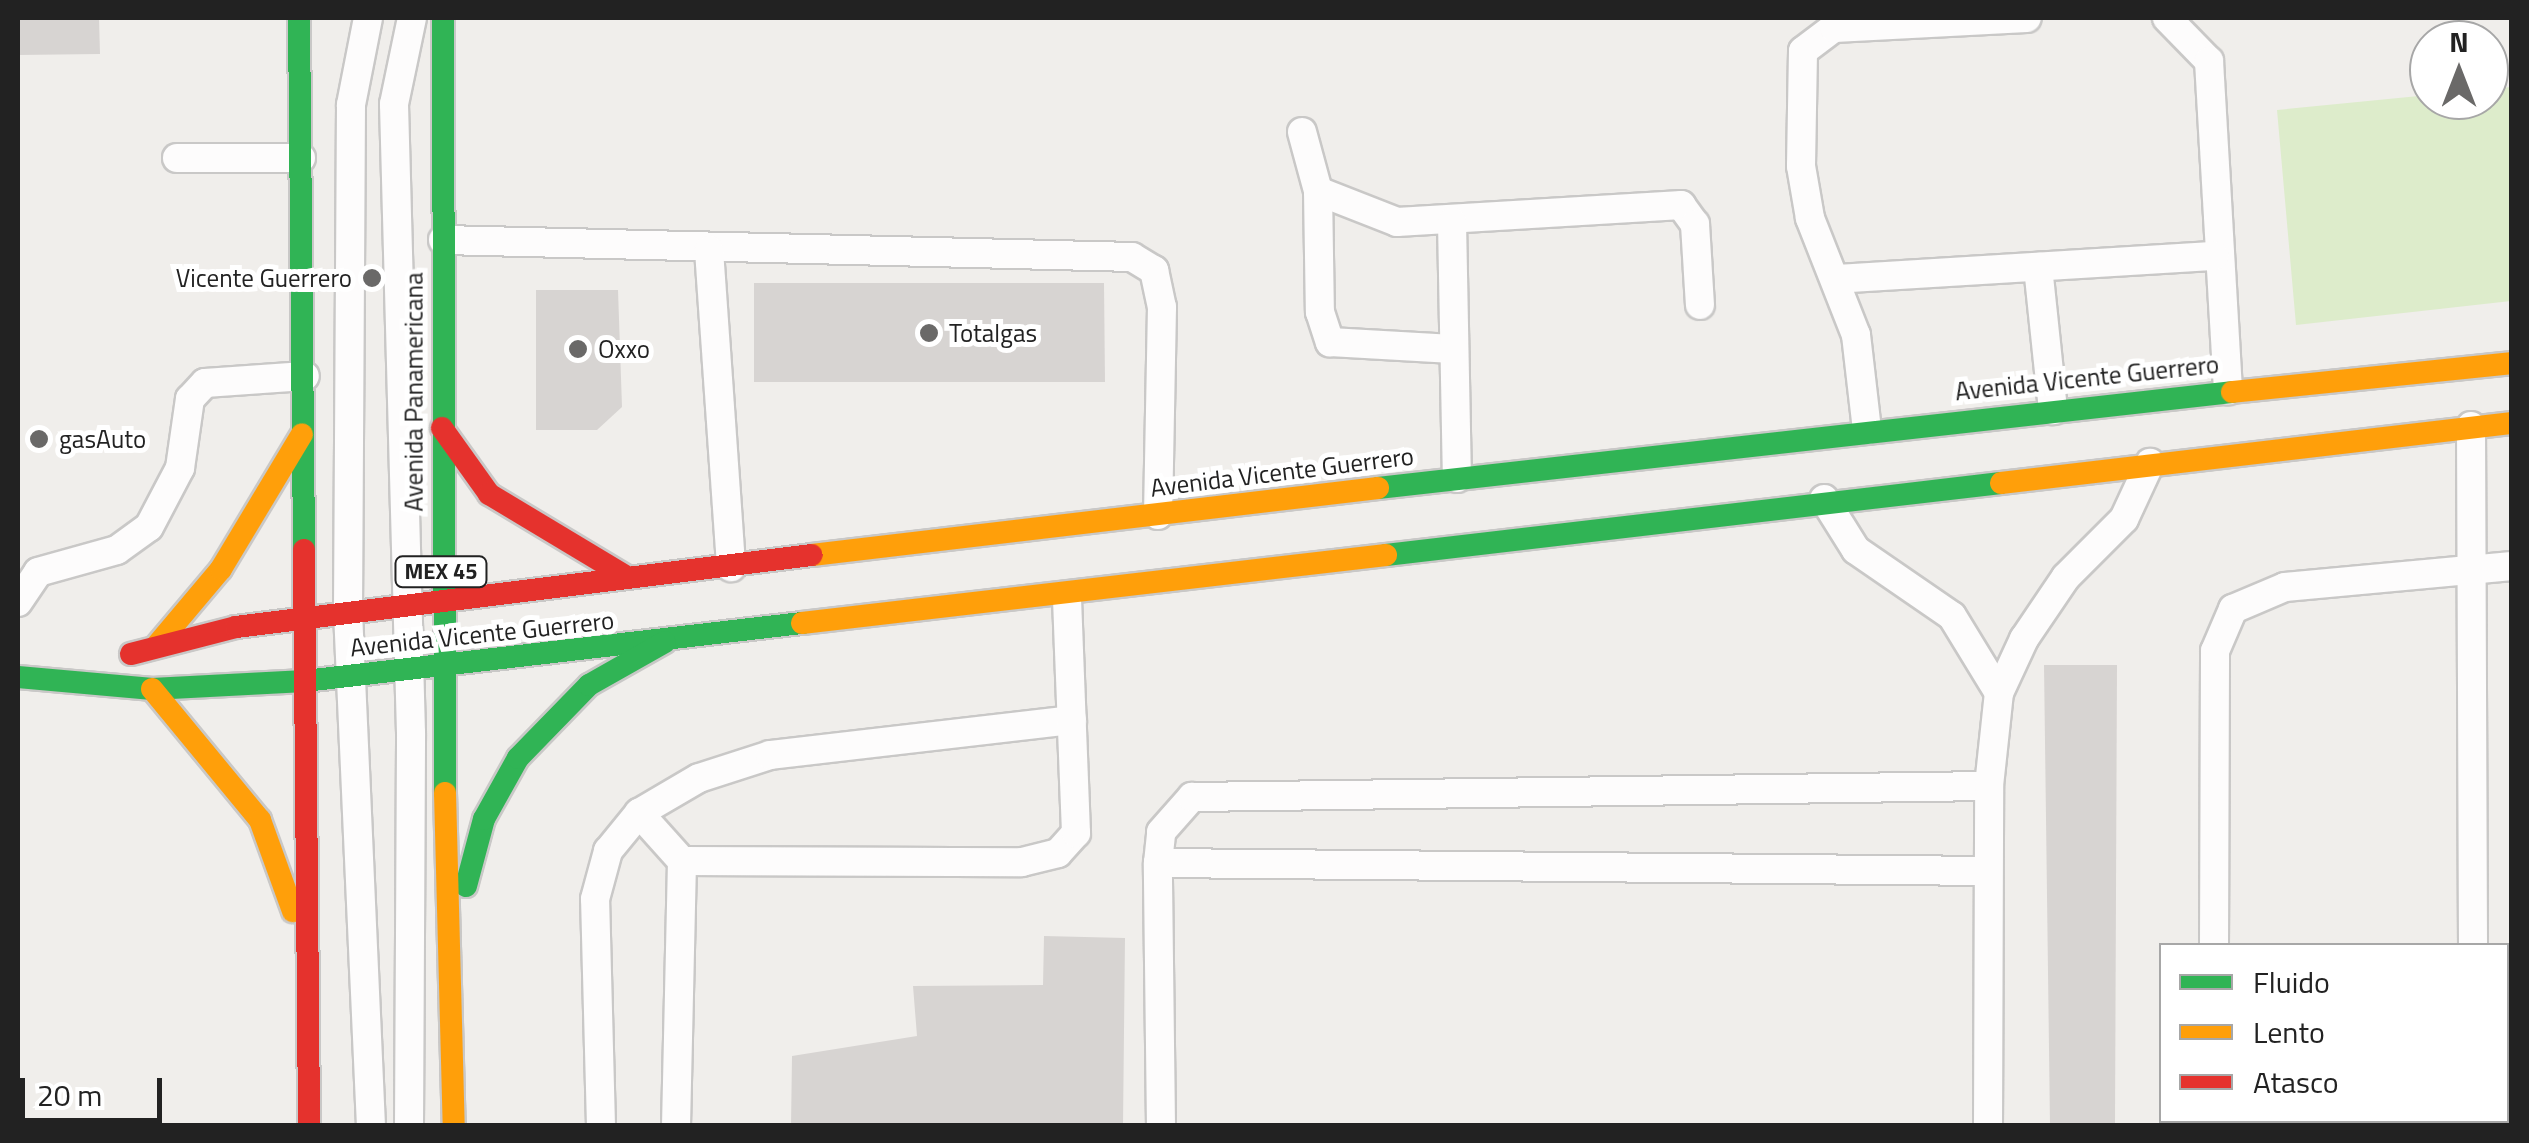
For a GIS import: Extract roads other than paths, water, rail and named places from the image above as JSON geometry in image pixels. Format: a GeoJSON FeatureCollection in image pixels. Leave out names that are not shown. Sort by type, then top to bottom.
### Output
{"type":"FeatureCollection","features":[{"type":"Feature","properties":{"kind":"main road"},"geometry":{"type":"LineString","coordinates":[[299,18],[310,1126]]}},
{"type":"Feature","properties":{"kind":"main road","name":"Avenida Panamericana"},"geometry":{"type":"LineString","coordinates":[[443,18],[441,666],[456,928],[454,1126]]}},
{"type":"Feature","properties":{"kind":"main road","name":"Avenida Vicente Guerrero"},"geometry":{"type":"LineString","coordinates":[[66,677],[157,645],[441,600],[1866,430],[2512,364]]}},
{"type":"Feature","properties":{"kind":"main road","name":"Avenida Vicente Guerrero"},"geometry":{"type":"LineString","coordinates":[[18,677],[66,677],[152,689],[305,682],[1067,596],[1824,499],[2512,423]]}},
{"type":"Feature","properties":{"kind":"main road"},"geometry":{"type":"LineString","coordinates":[[157,645],[221,568],[306,427]]}},
{"type":"Feature","properties":{"kind":"main road"},"geometry":{"type":"LineString","coordinates":[[442,428],[490,494],[626,577]]}},
{"type":"Feature","properties":{"kind":"main road"},"geometry":{"type":"LineString","coordinates":[[456,928],[484,819],[518,758],[588,686],[665,642]]}},
{"type":"Feature","properties":{"kind":"main road"},"geometry":{"type":"LineString","coordinates":[[152,689],[260,820],[306,945]]}},
{"type":"Feature","properties":{"kind":"lane"},"geometry":{"type":"LineString","coordinates":[[368,18],[351,105],[348,612],[371,1126]]}},
{"type":"Feature","properties":{"kind":"lane"},"geometry":{"type":"LineString","coordinates":[[410,1126],[409,670],[403,605],[394,104],[412,18]]}},
{"type":"Feature","properties":{"kind":"lane"},"geometry":{"type":"LineString","coordinates":[[1866,430],[1856,335],[1801,166],[1804,51],[1834,28],[2027,18]]}},
{"type":"Feature","properties":{"kind":"lane"},"geometry":{"type":"LineString","coordinates":[[2166,18],[2210,61],[2214,256],[2228,390]]}},
{"type":"Feature","properties":{"kind":"lane"},"geometry":{"type":"LineString","coordinates":[[1302,132],[1318,191],[1320,312],[1330,342],[1453,349]]}},
{"type":"Feature","properties":{"kind":"lane"},"geometry":{"type":"LineString","coordinates":[[177,158],[301,158]]}},
{"type":"Feature","properties":{"kind":"lane"},"geometry":{"type":"LineString","coordinates":[[1318,191],[1397,222],[1452,222],[1671,202],[1695,224],[1700,305]]}},
{"type":"Feature","properties":{"kind":"lane"},"geometry":{"type":"LineString","coordinates":[[1452,222],[1457,478]]}},
{"type":"Feature","properties":{"kind":"lane"},"geometry":{"type":"LineString","coordinates":[[442,240],[710,250],[1078,251],[1154,270],[1162,307],[1158,514]]}},
{"type":"Feature","properties":{"kind":"lane"},"geometry":{"type":"LineString","coordinates":[[710,250],[731,567]]}},
{"type":"Feature","properties":{"kind":"lane"},"geometry":{"type":"LineString","coordinates":[[1835,278],[2214,256]]}},
{"type":"Feature","properties":{"kind":"lane"},"geometry":{"type":"LineString","coordinates":[[2038,268],[2053,410]]}},
{"type":"Feature","properties":{"kind":"lane"},"geometry":{"type":"LineString","coordinates":[[18,602],[38,572],[117,550],[148,527],[180,468],[190,399],[205,384],[305,376]]}},
{"type":"Feature","properties":{"kind":"lane"},"geometry":{"type":"LineString","coordinates":[[2471,426],[2478,568],[2473,943]]}},
{"type":"Feature","properties":{"kind":"lane"},"geometry":{"type":"LineString","coordinates":[[1988,1126],[1989,786],[1999,693],[2024,638],[2124,519],[2151,462]]}},
{"type":"Feature","properties":{"kind":"lane"},"geometry":{"type":"LineString","coordinates":[[1824,499],[1856,550],[1952,616],[1999,693]]}},
{"type":"Feature","properties":{"kind":"lane"},"geometry":{"type":"LineString","coordinates":[[2214,943],[2215,651],[2225,620],[2243,601],[2285,587],[2512,566]]}},
{"type":"Feature","properties":{"kind":"lane"},"geometry":{"type":"LineString","coordinates":[[682,861],[1022,862],[1058,853],[1076,833],[1067,596]]}},
{"type":"Feature","properties":{"kind":"lane"},"geometry":{"type":"LineString","coordinates":[[601,1126],[595,899],[608,852],[639,813],[699,778],[770,755],[1072,720]]}},
{"type":"Feature","properties":{"kind":"lane"},"geometry":{"type":"LineString","coordinates":[[1161,1126],[1158,862],[1172,811],[1216,791],[1989,786]]}},
{"type":"Feature","properties":{"kind":"lane"},"geometry":{"type":"LineString","coordinates":[[639,813],[682,861],[676,1126]]}},
{"type":"Feature","properties":{"kind":"lane"},"geometry":{"type":"LineString","coordinates":[[1158,862],[1988,871]]}},
{"type":"Feature","properties":{"kind":"place","name":"Vicente Guerrero"},"geometry":{"type":"Point","coordinates":[372,278]}},
{"type":"Feature","properties":{"kind":"place","name":"Totalgas"},"geometry":{"type":"Point","coordinates":[929,333]}},
{"type":"Feature","properties":{"kind":"place","name":"Oxxo"},"geometry":{"type":"Point","coordinates":[578,349]}},
{"type":"Feature","properties":{"kind":"place","name":"gasAuto"},"geometry":{"type":"Point","coordinates":[39,439]}}]}
